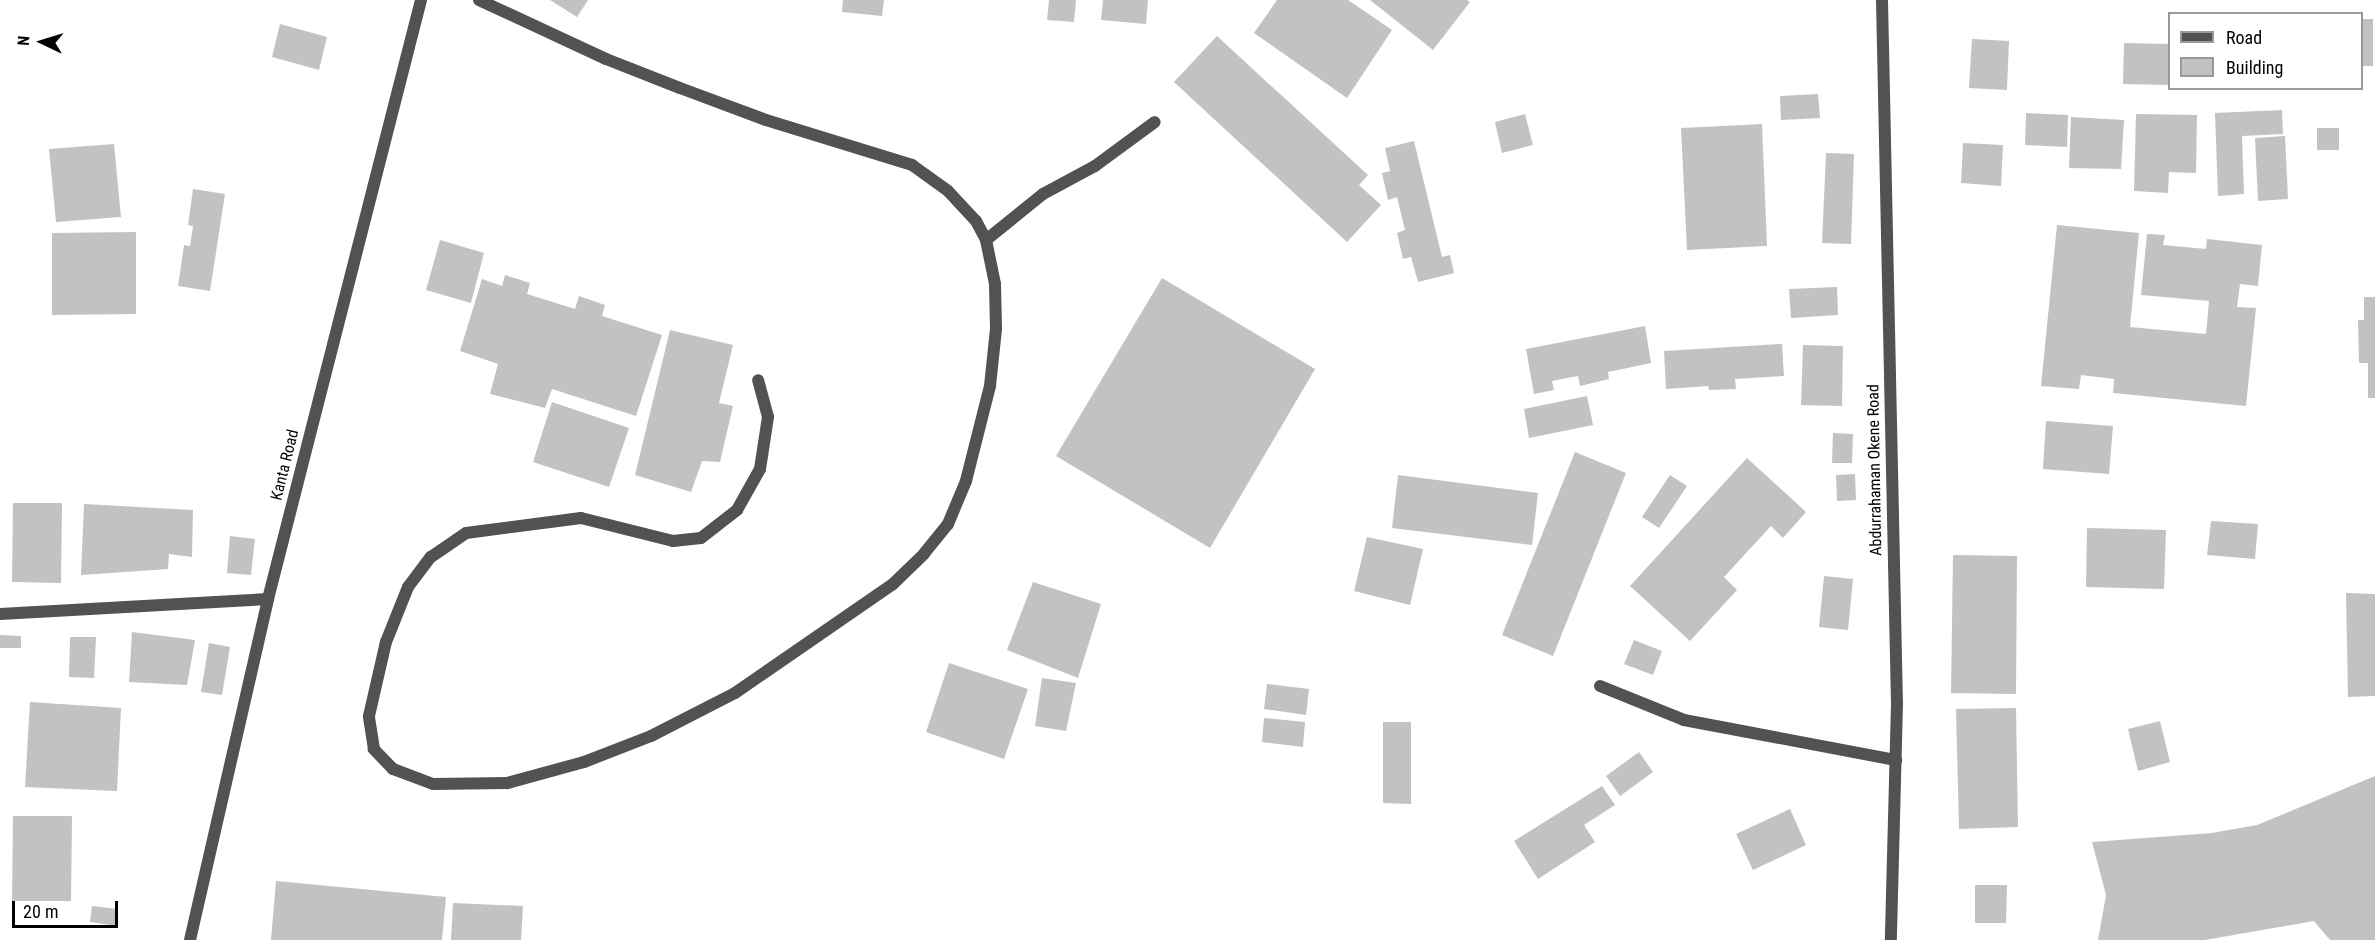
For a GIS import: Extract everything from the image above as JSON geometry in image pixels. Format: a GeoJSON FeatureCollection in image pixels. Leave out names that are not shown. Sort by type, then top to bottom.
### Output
{"type":"FeatureCollection","features":[{"type":"Feature","properties":{"kind":"street","name":"Kanta Road"},"geometry":{"type":"LineString","coordinates":[[190,940],[268,599],[422,0]]}},
{"type":"Feature","properties":{"kind":"street"},"geometry":{"type":"LineString","coordinates":[[479,0],[606,59],[680,88],[766,120],[912,165],[948,191],[976,221],[986,240],[995,284],[996,330],[990,386],[966,481],[948,524],[893,584],[735,693],[651,736],[584,762],[507,783],[433,784],[393,769],[374,749],[369,716],[386,642],[408,587],[431,557],[466,533],[581,518],[673,542],[701,538],[737,510],[760,469],[768,417],[758,380]]}},
{"type":"Feature","properties":{"kind":"street","name":"Abdurrahaman Okene Road"},"geometry":{"type":"LineString","coordinates":[[1882,0],[1896,760],[1891,940]]}},
{"type":"Feature","properties":{"kind":"street"},"geometry":{"type":"LineString","coordinates":[[986,240],[1043,194],[1095,166],[1155,122]]}},
{"type":"Feature","properties":{"kind":"street"},"geometry":{"type":"LineString","coordinates":[[0,614],[268,599]]}},
{"type":"Feature","properties":{"kind":"street"},"geometry":{"type":"LineString","coordinates":[[1600,686],[1684,720],[1896,760]]}},
{"type":"Feature","properties":{"kind":"building"},"geometry":{"type":"Polygon","coordinates":[[[550,0],[588,0],[577,17],[550,0]]]}},
{"type":"Feature","properties":{"kind":"building"},"geometry":{"type":"Polygon","coordinates":[[[843,0],[884,0],[882,16],[842,12],[843,0]]]}},
{"type":"Feature","properties":{"kind":"building"},"geometry":{"type":"Polygon","coordinates":[[[1049,0],[1076,0],[1074,22],[1047,20],[1049,0]]]}},
{"type":"Feature","properties":{"kind":"building"},"geometry":{"type":"Polygon","coordinates":[[[1103,0],[1148,0],[1146,24],[1101,20],[1103,0]]]}},
{"type":"Feature","properties":{"kind":"building"},"geometry":{"type":"Polygon","coordinates":[[[1277,0],[1348,0],[1392,30],[1347,98],[1254,33],[1277,0]]]}},
{"type":"Feature","properties":{"kind":"building"},"geometry":{"type":"Polygon","coordinates":[[[1370,0],[1467,0],[1470,2],[1433,50],[1370,0]]]}},
{"type":"Feature","properties":{"kind":"building"},"geometry":{"type":"Polygon","coordinates":[[[2363,19],[2373,19],[2373,66],[2363,66],[2363,19]]]}},
{"type":"Feature","properties":{"kind":"building"},"geometry":{"type":"Polygon","coordinates":[[[280,24],[327,37],[319,70],[272,57],[280,24]]]}},
{"type":"Feature","properties":{"kind":"building"},"geometry":{"type":"Polygon","coordinates":[[[1217,36],[1368,175],[1359,185],[1381,205],[1347,242],[1174,82],[1217,36]]]}},
{"type":"Feature","properties":{"kind":"building"},"geometry":{"type":"Polygon","coordinates":[[[1972,39],[2009,41],[2007,90],[1969,88],[1972,39]]]}},
{"type":"Feature","properties":{"kind":"building"},"geometry":{"type":"Polygon","coordinates":[[[2124,43],[2168,44],[2168,85],[2123,84],[2124,43]]]}},
{"type":"Feature","properties":{"kind":"building"},"geometry":{"type":"Polygon","coordinates":[[[1818,94],[1820,118],[1781,120],[1780,96],[1818,94]]]}},
{"type":"Feature","properties":{"kind":"building"},"geometry":{"type":"Polygon","coordinates":[[[2282,110],[2283,134],[2242,136],[2244,194],[2218,196],[2215,113],[2282,110]]]}},
{"type":"Feature","properties":{"kind":"building"},"geometry":{"type":"Polygon","coordinates":[[[2026,113],[2068,115],[2067,147],[2025,145],[2026,113]]]}},
{"type":"Feature","properties":{"kind":"building"},"geometry":{"type":"Polygon","coordinates":[[[1525,114],[1533,145],[1502,153],[1495,122],[1525,114]]]}},
{"type":"Feature","properties":{"kind":"building"},"geometry":{"type":"Polygon","coordinates":[[[2136,114],[2197,115],[2196,173],[2169,172],[2168,193],[2134,191],[2136,114]]]}},
{"type":"Feature","properties":{"kind":"building"},"geometry":{"type":"Polygon","coordinates":[[[2071,117],[2124,120],[2121,169],[2069,168],[2071,117]]]}},
{"type":"Feature","properties":{"kind":"building"},"geometry":{"type":"Polygon","coordinates":[[[1762,124],[1767,246],[1687,250],[1681,128],[1762,124]]]}},
{"type":"Feature","properties":{"kind":"building"},"geometry":{"type":"Polygon","coordinates":[[[2317,128],[2339,128],[2339,150],[2317,150],[2317,128]]]}},
{"type":"Feature","properties":{"kind":"building"},"geometry":{"type":"Polygon","coordinates":[[[2285,136],[2288,199],[2258,201],[2255,138],[2285,136]]]}},
{"type":"Feature","properties":{"kind":"building"},"geometry":{"type":"Polygon","coordinates":[[[1414,141],[1442,257],[1450,255],[1454,273],[1418,282],[1411,257],[1403,259],[1397,233],[1405,230],[1397,197],[1388,200],[1382,173],[1390,171],[1385,148],[1414,141]]]}},
{"type":"Feature","properties":{"kind":"building"},"geometry":{"type":"Polygon","coordinates":[[[1963,143],[2003,145],[2001,186],[1961,183],[1963,143]]]}},
{"type":"Feature","properties":{"kind":"building"},"geometry":{"type":"Polygon","coordinates":[[[114,144],[121,217],[56,222],[49,149],[114,144]]]}},
{"type":"Feature","properties":{"kind":"building"},"geometry":{"type":"Polygon","coordinates":[[[1826,153],[1854,154],[1851,244],[1822,243],[1826,153]]]}},
{"type":"Feature","properties":{"kind":"building"},"geometry":{"type":"Polygon","coordinates":[[[193,189],[225,194],[210,291],[178,286],[184,245],[190,246],[193,226],[188,225],[193,189]]]}},
{"type":"Feature","properties":{"kind":"building"},"geometry":{"type":"Polygon","coordinates":[[[2057,225],[2139,233],[2130,327],[2206,334],[2209,301],[2141,295],[2147,234],[2165,235],[2163,245],[2206,249],[2207,239],[2262,245],[2258,286],[2240,284],[2237,307],[2256,308],[2246,406],[2113,393],[2114,379],[2081,375],[2079,389],[2041,386],[2057,225]]]}},
{"type":"Feature","properties":{"kind":"building"},"geometry":{"type":"Polygon","coordinates":[[[136,232],[136,314],[52,315],[52,233],[136,232]]]}},
{"type":"Feature","properties":{"kind":"building"},"geometry":{"type":"Polygon","coordinates":[[[440,240],[484,253],[471,303],[426,290],[440,240]]]}},
{"type":"Feature","properties":{"kind":"building"},"geometry":{"type":"Polygon","coordinates":[[[505,275],[530,283],[527,294],[575,309],[579,296],[605,305],[602,316],[662,335],[636,416],[552,389],[545,408],[490,394],[498,364],[460,351],[482,279],[502,286],[505,275]]]}},
{"type":"Feature","properties":{"kind":"building"},"geometry":{"type":"Polygon","coordinates":[[[1162,278],[1315,369],[1210,548],[1056,456],[1162,278]]]}},
{"type":"Feature","properties":{"kind":"building"},"geometry":{"type":"Polygon","coordinates":[[[1837,287],[1838,315],[1791,318],[1789,289],[1837,287]]]}},
{"type":"Feature","properties":{"kind":"building"},"geometry":{"type":"Polygon","coordinates":[[[2364,297],[2375,297],[2375,398],[2368,398],[2368,363],[2359,363],[2358,320],[2364,320],[2364,297]]]}},
{"type":"Feature","properties":{"kind":"building"},"geometry":{"type":"Polygon","coordinates":[[[1645,326],[1651,363],[1608,372],[1609,379],[1580,386],[1578,376],[1552,381],[1554,390],[1534,394],[1526,349],[1645,326]]]}},
{"type":"Feature","properties":{"kind":"building"},"geometry":{"type":"Polygon","coordinates":[[[670,330],[733,345],[719,403],[733,406],[720,462],[702,461],[691,492],[635,475],[670,330]]]}},
{"type":"Feature","properties":{"kind":"building"},"geometry":{"type":"Polygon","coordinates":[[[1782,344],[1784,376],[1735,379],[1736,389],[1709,390],[1708,386],[1666,389],[1664,351],[1782,344]]]}},
{"type":"Feature","properties":{"kind":"building"},"geometry":{"type":"Polygon","coordinates":[[[1803,345],[1843,346],[1842,406],[1801,405],[1803,345]]]}},
{"type":"Feature","properties":{"kind":"building"},"geometry":{"type":"Polygon","coordinates":[[[1587,396],[1593,425],[1529,438],[1524,409],[1587,396]]]}},
{"type":"Feature","properties":{"kind":"building"},"geometry":{"type":"Polygon","coordinates":[[[552,402],[629,428],[609,487],[533,462],[552,402]]]}},
{"type":"Feature","properties":{"kind":"building"},"geometry":{"type":"Polygon","coordinates":[[[2046,421],[2113,426],[2109,474],[2043,469],[2046,421]]]}},
{"type":"Feature","properties":{"kind":"building"},"geometry":{"type":"Polygon","coordinates":[[[1833,433],[1853,434],[1852,463],[1832,463],[1833,433]]]}},
{"type":"Feature","properties":{"kind":"building"},"geometry":{"type":"Polygon","coordinates":[[[1575,452],[1626,473],[1553,656],[1502,635],[1575,452]]]}},
{"type":"Feature","properties":{"kind":"building"},"geometry":{"type":"Polygon","coordinates":[[[1747,458],[1806,512],[1783,538],[1771,526],[1724,577],[1737,590],[1690,641],[1630,586],[1747,458]]]}},
{"type":"Feature","properties":{"kind":"building"},"geometry":{"type":"Polygon","coordinates":[[[1855,474],[1856,500],[1837,501],[1836,475],[1855,474]]]}},
{"type":"Feature","properties":{"kind":"building"},"geometry":{"type":"Polygon","coordinates":[[[1398,475],[1538,493],[1532,545],[1392,528],[1398,475]]]}},
{"type":"Feature","properties":{"kind":"building"},"geometry":{"type":"Polygon","coordinates":[[[1670,475],[1687,486],[1659,528],[1642,517],[1670,475]]]}},
{"type":"Feature","properties":{"kind":"building"},"geometry":{"type":"Polygon","coordinates":[[[13,503],[62,503],[61,583],[12,582],[13,503]]]}},
{"type":"Feature","properties":{"kind":"building"},"geometry":{"type":"Polygon","coordinates":[[[84,504],[193,510],[192,557],[169,554],[168,569],[81,575],[84,504]]]}},
{"type":"Feature","properties":{"kind":"building"},"geometry":{"type":"Polygon","coordinates":[[[2211,521],[2258,524],[2255,559],[2207,555],[2211,521]]]}},
{"type":"Feature","properties":{"kind":"building"},"geometry":{"type":"Polygon","coordinates":[[[2087,528],[2166,530],[2164,589],[2086,587],[2087,528]]]}},
{"type":"Feature","properties":{"kind":"building"},"geometry":{"type":"Polygon","coordinates":[[[230,536],[255,539],[251,575],[227,573],[230,536]]]}},
{"type":"Feature","properties":{"kind":"building"},"geometry":{"type":"Polygon","coordinates":[[[1367,537],[1423,549],[1410,605],[1354,591],[1367,537]]]}},
{"type":"Feature","properties":{"kind":"building"},"geometry":{"type":"Polygon","coordinates":[[[1953,555],[2017,556],[2016,694],[1951,693],[1953,555]]]}},
{"type":"Feature","properties":{"kind":"building"},"geometry":{"type":"Polygon","coordinates":[[[1824,576],[1853,579],[1848,630],[1819,627],[1824,576]]]}},
{"type":"Feature","properties":{"kind":"building"},"geometry":{"type":"Polygon","coordinates":[[[1033,582],[1101,604],[1078,678],[1007,650],[1033,582]]]}},
{"type":"Feature","properties":{"kind":"building"},"geometry":{"type":"Polygon","coordinates":[[[2346,593],[2375,594],[2375,696],[2348,697],[2346,593]]]}},
{"type":"Feature","properties":{"kind":"building"},"geometry":{"type":"Polygon","coordinates":[[[132,632],[195,640],[187,685],[129,682],[132,632]]]}},
{"type":"Feature","properties":{"kind":"building"},"geometry":{"type":"Polygon","coordinates":[[[0,635],[21,636],[21,648],[0,648],[0,635]]]}},
{"type":"Feature","properties":{"kind":"building"},"geometry":{"type":"Polygon","coordinates":[[[70,637],[96,637],[94,678],[69,677],[70,637]]]}},
{"type":"Feature","properties":{"kind":"building"},"geometry":{"type":"Polygon","coordinates":[[[1634,640],[1662,651],[1653,675],[1624,664],[1634,640]]]}},
{"type":"Feature","properties":{"kind":"building"},"geometry":{"type":"Polygon","coordinates":[[[209,643],[230,647],[222,695],[201,692],[209,643]]]}},
{"type":"Feature","properties":{"kind":"building"},"geometry":{"type":"Polygon","coordinates":[[[949,663],[1028,689],[1004,759],[926,732],[949,663]]]}},
{"type":"Feature","properties":{"kind":"building"},"geometry":{"type":"Polygon","coordinates":[[[1042,678],[1076,683],[1066,731],[1035,726],[1042,678]]]}},
{"type":"Feature","properties":{"kind":"building"},"geometry":{"type":"Polygon","coordinates":[[[1267,684],[1309,689],[1306,715],[1264,709],[1267,684]]]}},
{"type":"Feature","properties":{"kind":"building"},"geometry":{"type":"Polygon","coordinates":[[[30,702],[121,708],[117,791],[25,787],[30,702]]]}},
{"type":"Feature","properties":{"kind":"building"},"geometry":{"type":"Polygon","coordinates":[[[2016,708],[2018,827],[1959,829],[1956,709],[2016,708]]]}},
{"type":"Feature","properties":{"kind":"building"},"geometry":{"type":"Polygon","coordinates":[[[1264,718],[1305,722],[1303,747],[1262,742],[1264,718]]]}},
{"type":"Feature","properties":{"kind":"building"},"geometry":{"type":"Polygon","coordinates":[[[2160,721],[2170,762],[2138,771],[2128,729],[2160,721]]]}},
{"type":"Feature","properties":{"kind":"building"},"geometry":{"type":"Polygon","coordinates":[[[1383,722],[1411,722],[1411,804],[1383,803],[1383,722]]]}},
{"type":"Feature","properties":{"kind":"building"},"geometry":{"type":"Polygon","coordinates":[[[1639,752],[1653,772],[1620,796],[1606,776],[1639,752]]]}},
{"type":"Feature","properties":{"kind":"building"},"geometry":{"type":"Polygon","coordinates":[[[2375,776],[2375,940],[2330,940],[2314,921],[2205,940],[2098,940],[2106,895],[2092,842],[2212,833],[2257,825],[2375,776]]]}},
{"type":"Feature","properties":{"kind":"building"},"geometry":{"type":"Polygon","coordinates":[[[1602,786],[1615,805],[1584,825],[1595,842],[1538,879],[1514,841],[1602,786]]]}},
{"type":"Feature","properties":{"kind":"building"},"geometry":{"type":"Polygon","coordinates":[[[1790,809],[1806,845],[1753,870],[1736,834],[1790,809]]]}},
{"type":"Feature","properties":{"kind":"building"},"geometry":{"type":"Polygon","coordinates":[[[13,816],[72,816],[71,901],[12,901],[13,816]]]}},
{"type":"Feature","properties":{"kind":"building"},"geometry":{"type":"Polygon","coordinates":[[[276,881],[446,897],[442,940],[271,940],[276,881]]]}},
{"type":"Feature","properties":{"kind":"building"},"geometry":{"type":"Polygon","coordinates":[[[1975,885],[2007,885],[2006,923],[1975,923],[1975,885]]]}},
{"type":"Feature","properties":{"kind":"building"},"geometry":{"type":"Polygon","coordinates":[[[453,903],[523,906],[521,940],[451,940],[453,903]]]}},
{"type":"Feature","properties":{"kind":"building"},"geometry":{"type":"Polygon","coordinates":[[[92,906],[118,909],[117,926],[90,922],[92,906]]]}}]}
